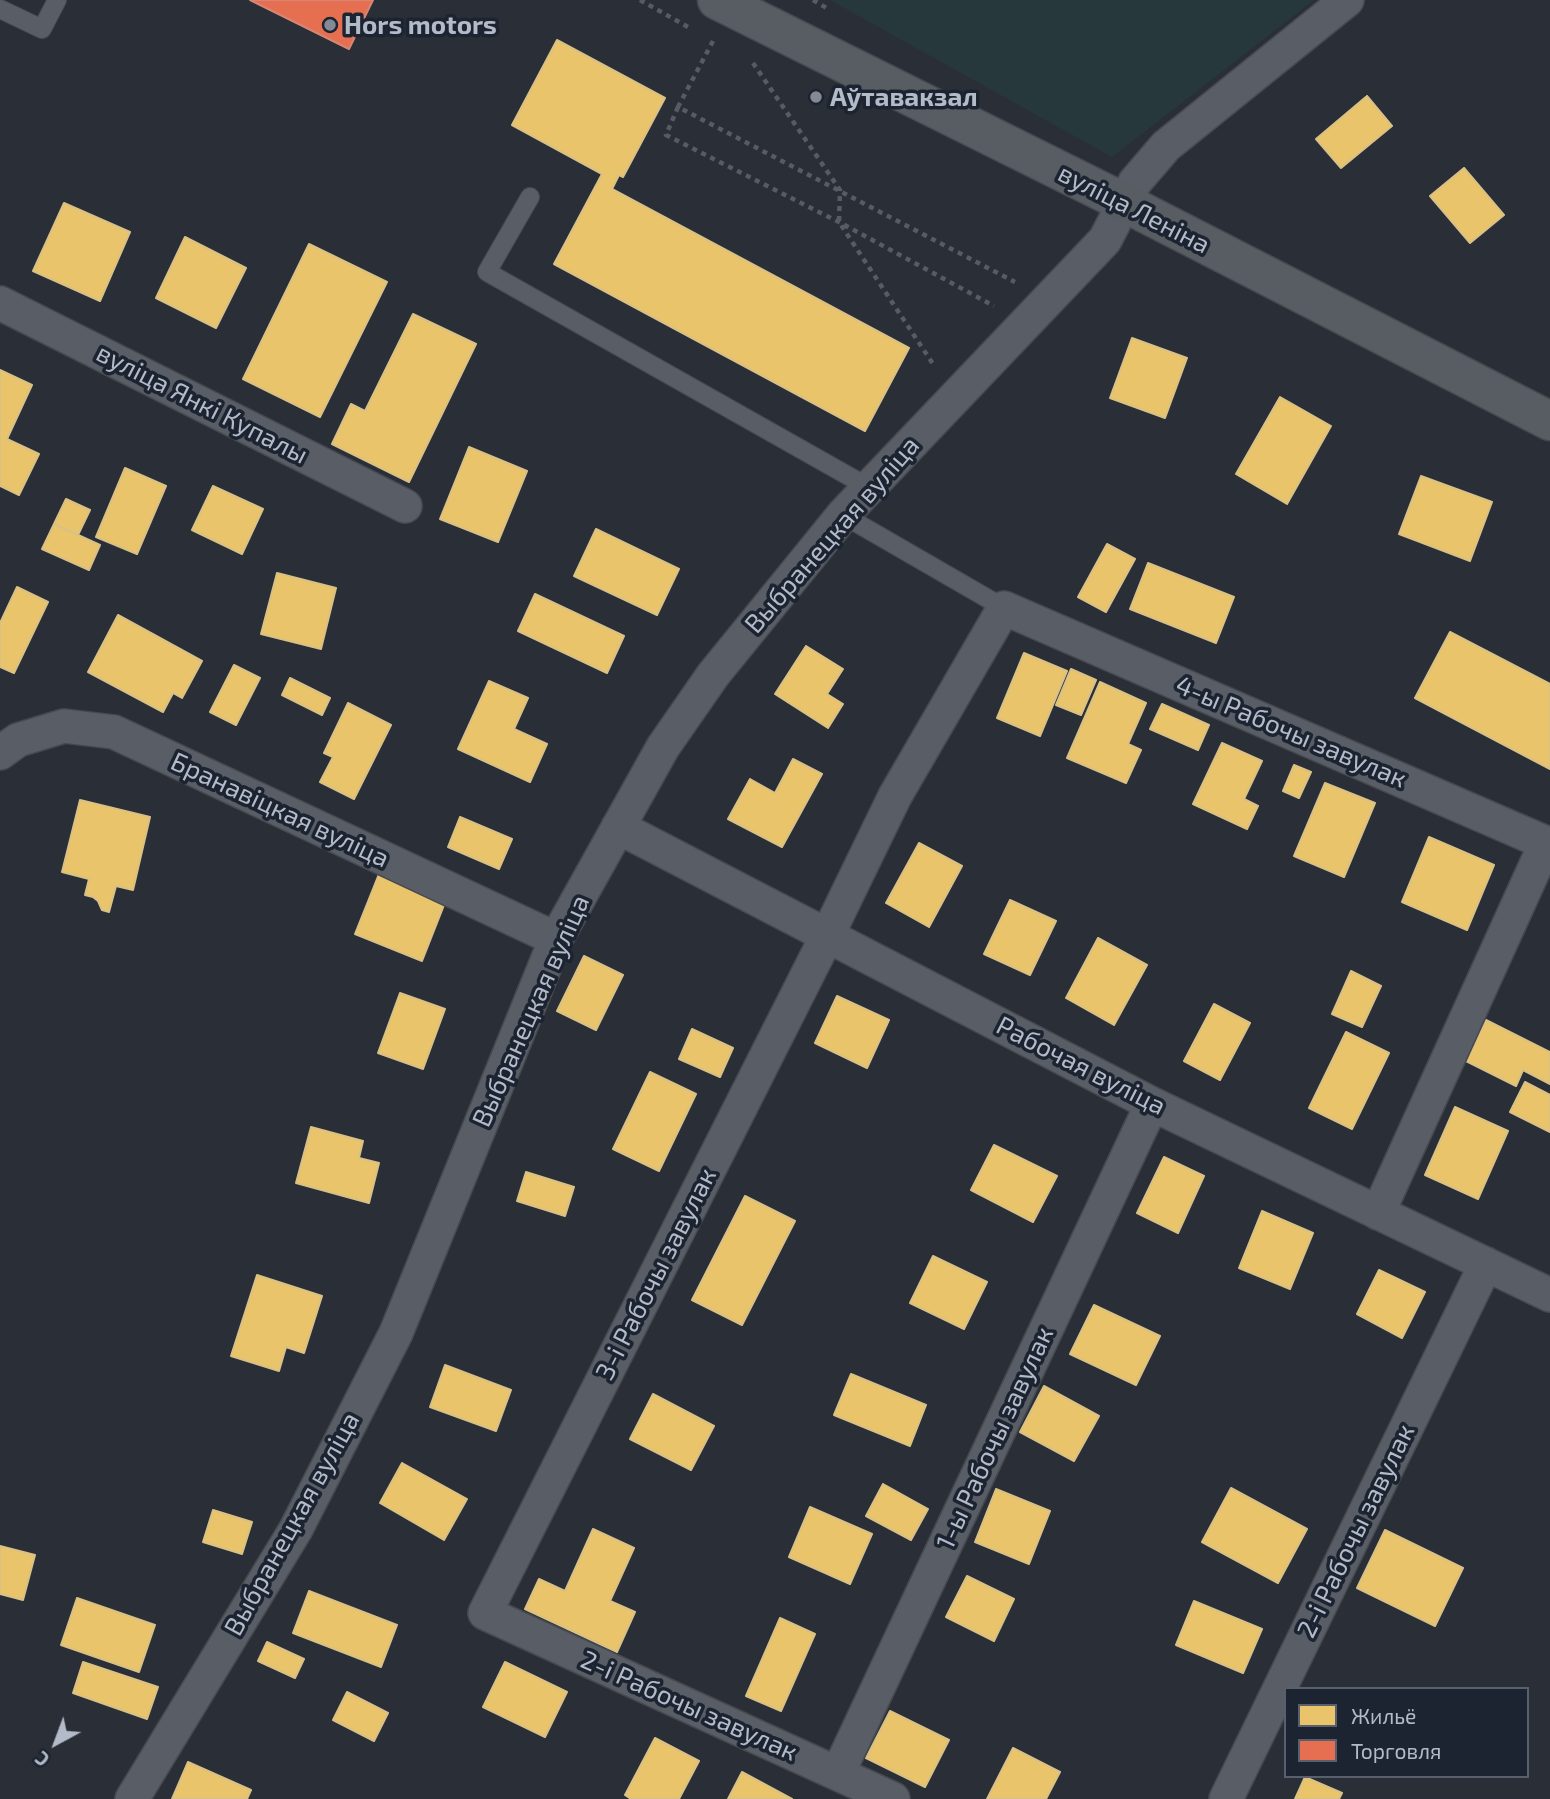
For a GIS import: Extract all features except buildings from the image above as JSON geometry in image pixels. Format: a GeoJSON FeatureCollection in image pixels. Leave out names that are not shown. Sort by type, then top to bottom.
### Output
{"type":"FeatureCollection","features":[{"type":"Feature","properties":{"kind":"main road","name":"вуліца Леніна"},"geometry":{"type":"LineString","coordinates":[[717,0],[1125,203],[1550,421]]}},
{"type":"Feature","properties":{"kind":"street","name":"Выбранецкая вуліца"},"geometry":{"type":"LineString","coordinates":[[132,1799],[296,1529],[390,1345],[556,939],[663,747],[713,675],[843,515],[1104,240],[1135,182],[1166,146],[1347,0]]}},
{"type":"Feature","properties":{"kind":"street","name":"вуліца Янкі Купалы"},"geometry":{"type":"LineString","coordinates":[[0,303],[405,506]]}},
{"type":"Feature","properties":{"kind":"street","name":"4-ы Рабочы завулак"},"geometry":{"type":"LineString","coordinates":[[1004,608],[1548,844],[1378,1213]]}},
{"type":"Feature","properties":{"kind":"street"},"geometry":{"type":"LineString","coordinates":[[828,934],[895,796],[1004,608]]}},
{"type":"Feature","properties":{"kind":"street","name":"Бранавіцкая вуліца"},"geometry":{"type":"LineString","coordinates":[[0,753],[18,740],[64,726],[114,732],[556,939]]}},
{"type":"Feature","properties":{"kind":"street","name":"Рабочая вуліца"},"geometry":{"type":"LineString","coordinates":[[618,827],[1152,1104],[1550,1295]]}},
{"type":"Feature","properties":{"kind":"street","name":"3-і Рабочы завулак"},"geometry":{"type":"LineString","coordinates":[[485,1613],[828,934]]}},
{"type":"Feature","properties":{"kind":"street","name":"1-ы Рабочы завулак"},"geometry":{"type":"LineString","coordinates":[[838,1773],[1152,1104]]}},
{"type":"Feature","properties":{"kind":"street","name":"2-і Рабочы завулак"},"geometry":{"type":"LineString","coordinates":[[1226,1799],[1486,1264]]}},
{"type":"Feature","properties":{"kind":"street","name":"2-і Рабочы завулак"},"geometry":{"type":"LineString","coordinates":[[485,1613],[893,1799]]}},
{"type":"Feature","properties":{"kind":"lane"},"geometry":{"type":"LineString","coordinates":[[0,9],[42,29],[57,0]]}},
{"type":"Feature","properties":{"kind":"lane"},"geometry":{"type":"LineString","coordinates":[[530,197],[487,272],[868,488]]}},
{"type":"Feature","properties":{"kind":"lane"},"geometry":{"type":"LineString","coordinates":[[843,515],[1004,608]]}},
{"type":"Feature","properties":{"kind":"path"},"geometry":{"type":"LineString","coordinates":[[713,41],[666,135],[839,222],[1037,311]]}},
{"type":"Feature","properties":{"kind":"path"},"geometry":{"type":"LineString","coordinates":[[753,64],[840,190],[839,222],[955,396]]}},
{"type":"Feature","properties":{"kind":"path"},"geometry":{"type":"LineString","coordinates":[[678,107],[840,190],[1037,311]]}},
{"type":"Feature","properties":{"kind":"shaded area"},"geometry":{"type":"Polygon","coordinates":[[[830,0],[1314,0],[1112,157],[830,0]]]}},
{"type":"Feature","properties":{"kind":"place","name":"Hors motors"},"geometry":{"type":"Point","coordinates":[330,25]}},
{"type":"Feature","properties":{"kind":"place","name":"Аўтавакзал"},"geometry":{"type":"Point","coordinates":[816,97]}}]}
